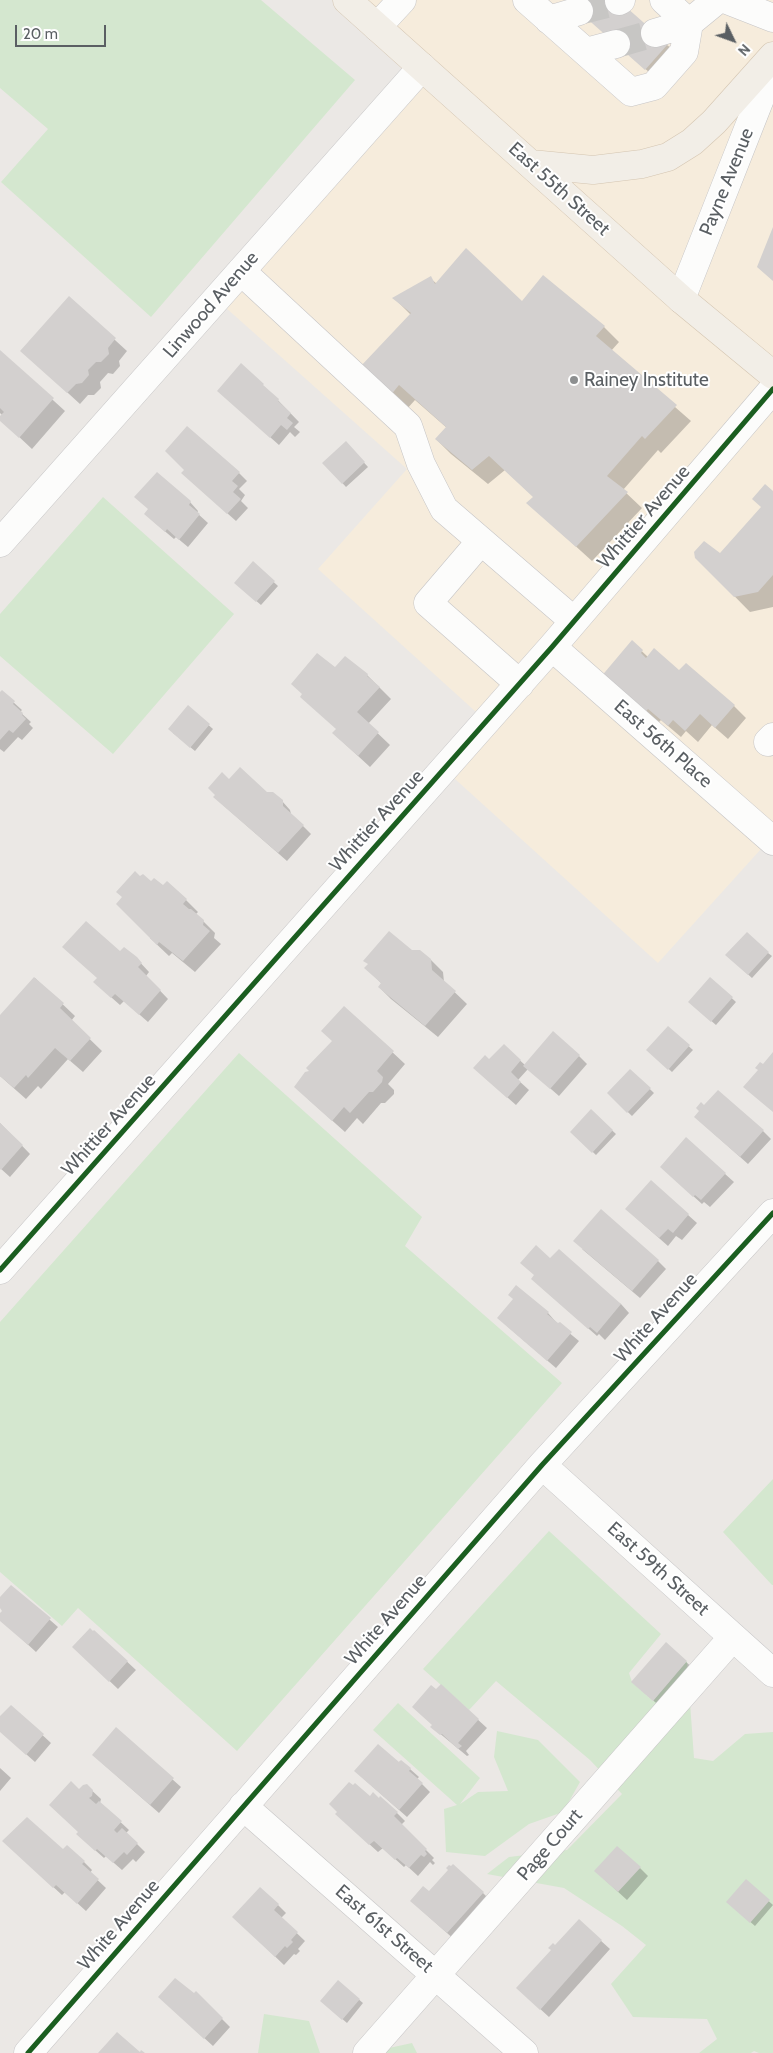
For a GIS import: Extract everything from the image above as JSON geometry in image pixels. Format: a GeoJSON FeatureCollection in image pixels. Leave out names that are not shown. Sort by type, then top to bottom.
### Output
{"type":"FeatureCollection","features":[{"type":"Feature","properties":{"kind":"main road","name":"East 55th Street"},"geometry":{"type":"LineString","coordinates":[[347,0],[681,299],[773,375]]}},
{"type":"Feature","properties":{"kind":"main road"},"geometry":{"type":"LineString","coordinates":[[531,164],[593,170],[642,164],[668,157],[692,142],[714,122],[773,56]]}},
{"type":"Feature","properties":{"kind":"street"},"geometry":{"type":"LineString","coordinates":[[378,27],[402,0]]}},
{"type":"Feature","properties":{"kind":"street"},"geometry":{"type":"LineString","coordinates":[[527,0],[550,20],[609,55],[631,92],[654,86],[684,52],[674,37],[664,0]]}},
{"type":"Feature","properties":{"kind":"street"},"geometry":{"type":"LineString","coordinates":[[674,37],[717,0]]}},
{"type":"Feature","properties":{"kind":"street"},"geometry":{"type":"LineString","coordinates":[[727,0],[773,18]]}},
{"type":"Feature","properties":{"kind":"street"},"geometry":{"type":"LineString","coordinates":[[550,20],[579,11]]}},
{"type":"Feature","properties":{"kind":"street","name":"Payne Avenue"},"geometry":{"type":"LineString","coordinates":[[681,299],[773,66]]}},
{"type":"Feature","properties":{"kind":"street","name":"Linwood Avenue"},"geometry":{"type":"LineString","coordinates":[[0,543],[422,67]]}},
{"type":"Feature","properties":{"kind":"street"},"geometry":{"type":"LineString","coordinates":[[242,270],[408,426],[421,464],[444,509],[574,622]]}},
{"type":"Feature","properties":{"kind":"street","name":"Whittier Avenue"},"geometry":{"type":"LineString","coordinates":[[0,1270],[520,684],[773,389]]}},
{"type":"Feature","properties":{"kind":"street"},"geometry":{"type":"LineString","coordinates":[[481,542],[428,603],[520,684]]}},
{"type":"Feature","properties":{"kind":"street","name":"East 56th Place"},"geometry":{"type":"LineString","coordinates":[[552,647],[773,841]]}},
{"type":"Feature","properties":{"kind":"street","name":"White Avenue"},"geometry":{"type":"LineString","coordinates":[[28,2053],[542,1465],[773,1213]]}},
{"type":"Feature","properties":{"kind":"street","name":"East 59th Street"},"geometry":{"type":"LineString","coordinates":[[542,1465],[773,1673]]}},
{"type":"Feature","properties":{"kind":"street","name":"Page Court"},"geometry":{"type":"LineString","coordinates":[[367,2053],[733,1637]]}},
{"type":"Feature","properties":{"kind":"street","name":"East 61st Street"},"geometry":{"type":"LineString","coordinates":[[243,1806],[524,2053]]}},
{"type":"Feature","properties":{"kind":"shaded area"},"geometry":{"type":"Polygon","coordinates":[[[347,0],[773,0],[773,841],[770,839],[658,963],[444,769],[486,721],[318,569],[407,469],[216,299],[422,67],[347,0]]]}},
{"type":"Feature","properties":{"kind":"green space"},"geometry":{"type":"Polygon","coordinates":[[[0,0],[261,0],[355,80],[151,317],[1,182],[48,129],[0,88],[0,0]]]}},
{"type":"Feature","properties":{"kind":"green space"},"geometry":{"type":"Polygon","coordinates":[[[103,497],[234,614],[113,754],[0,656],[0,614],[103,497]]]}},
{"type":"Feature","properties":{"kind":"green space"},"geometry":{"type":"Polygon","coordinates":[[[239,1053],[422,1217],[405,1246],[562,1383],[237,1751],[78,1608],[62,1626],[0,1572],[0,1322],[239,1053]]]}},
{"type":"Feature","properties":{"kind":"green space"},"geometry":{"type":"Polygon","coordinates":[[[773,1479],[773,1585],[772,1585],[723,1532],[773,1479]]]}},
{"type":"Feature","properties":{"kind":"green space"},"geometry":{"type":"Polygon","coordinates":[[[549,1531],[661,1634],[629,1673],[632,1682],[653,1701],[687,1661],[694,1758],[713,1761],[745,1734],[773,1732],[773,2053],[754,2051],[751,2053],[699,2053],[717,2039],[707,2019],[633,2017],[611,1984],[646,1945],[622,1926],[564,1888],[487,1874],[509,1857],[567,1850],[622,1794],[590,1760],[496,1681],[469,1710],[423,1669],[549,1531]]]}},
{"type":"Feature","properties":{"kind":"green space"},"geometry":{"type":"Polygon","coordinates":[[[398,1703],[480,1778],[460,1804],[478,1792],[508,1791],[494,1757],[497,1731],[538,1740],[580,1782],[563,1812],[529,1824],[485,1856],[446,1852],[444,1809],[457,1805],[373,1730],[398,1703]]]}},
{"type":"Feature","properties":{"kind":"green space"},"geometry":{"type":"Polygon","coordinates":[[[264,2014],[309,2021],[320,2053],[258,2053],[264,2014]]]}},
{"type":"Feature","properties":{"kind":"green space"},"geometry":{"type":"Polygon","coordinates":[[[412,2043],[417,2053],[366,2053],[412,2043]]]}},
{"type":"Feature","properties":{"kind":"building"},"geometry":{"type":"Polygon","coordinates":[[[566,0],[618,0],[668,44],[645,70],[566,0]]]}},
{"type":"Feature","properties":{"kind":"building"},"geometry":{"type":"Polygon","coordinates":[[[773,227],[773,281],[757,267],[773,227]]]}},
{"type":"Feature","properties":{"kind":"building"},"geometry":{"type":"Polygon","coordinates":[[[466,248],[522,301],[543,275],[605,326],[596,336],[677,405],[645,439],[642,436],[607,476],[628,492],[576,547],[526,503],[533,497],[489,456],[472,470],[435,439],[446,427],[399,385],[390,396],[360,367],[411,313],[392,298],[431,276],[435,284],[466,248]]]}},
{"type":"Feature","properties":{"kind":"building"},"geometry":{"type":"Polygon","coordinates":[[[69,296],[116,338],[108,348],[109,354],[101,362],[96,362],[88,370],[89,375],[82,383],[76,384],[67,393],[20,351],[69,296]]]}},
{"type":"Feature","properties":{"kind":"building"},"geometry":{"type":"Polygon","coordinates":[[[0,350],[54,398],[19,438],[0,421],[0,416],[4,412],[0,408],[0,350]]]}},
{"type":"Feature","properties":{"kind":"building"},"geometry":{"type":"Polygon","coordinates":[[[241,363],[291,413],[287,418],[293,423],[287,430],[281,425],[270,438],[217,391],[241,363]]]}},
{"type":"Feature","properties":{"kind":"building"},"geometry":{"type":"Polygon","coordinates":[[[187,426],[240,472],[232,481],[238,486],[233,492],[241,499],[227,514],[181,473],[184,470],[165,451],[187,426]]]}},
{"type":"Feature","properties":{"kind":"building"},"geometry":{"type":"Polygon","coordinates":[[[346,441],[365,462],[342,484],[322,463],[346,441]]]}},
{"type":"Feature","properties":{"kind":"building"},"geometry":{"type":"Polygon","coordinates":[[[157,472],[191,501],[189,505],[200,514],[179,540],[167,529],[165,532],[144,514],[148,509],[134,497],[157,472]]]}},
{"type":"Feature","properties":{"kind":"building"},"geometry":{"type":"Polygon","coordinates":[[[765,484],[773,491],[773,575],[758,592],[734,597],[695,558],[694,552],[704,541],[720,553],[761,507],[752,499],[765,484]]]}},
{"type":"Feature","properties":{"kind":"building"},"geometry":{"type":"Polygon","coordinates":[[[253,561],[275,581],[256,602],[234,583],[253,561]]]}},
{"type":"Feature","properties":{"kind":"building"},"geometry":{"type":"Polygon","coordinates":[[[632,640],[643,650],[641,653],[646,658],[654,648],[679,670],[686,663],[735,705],[715,728],[700,714],[685,731],[673,720],[668,726],[648,709],[643,715],[600,678],[632,640]]]}},
{"type":"Feature","properties":{"kind":"building"},"geometry":{"type":"Polygon","coordinates":[[[317,653],[335,667],[345,656],[368,674],[367,676],[380,687],[357,712],[379,732],[358,756],[332,733],[336,729],[300,697],[302,694],[291,684],[317,653]]]}},
{"type":"Feature","properties":{"kind":"building"},"geometry":{"type":"Polygon","coordinates":[[[2,690],[15,701],[13,704],[23,713],[22,715],[26,719],[13,733],[9,730],[0,740],[0,692],[2,690]]]}},
{"type":"Feature","properties":{"kind":"building"},"geometry":{"type":"Polygon","coordinates":[[[188,705],[210,724],[190,748],[168,729],[188,705]]]}},
{"type":"Feature","properties":{"kind":"building"},"geometry":{"type":"Polygon","coordinates":[[[240,767],[267,792],[273,792],[283,800],[283,806],[304,825],[278,853],[213,797],[215,795],[208,788],[222,772],[229,779],[240,767]]]}},
{"type":"Feature","properties":{"kind":"building"},"geometry":{"type":"Polygon","coordinates":[[[135,871],[140,876],[143,874],[151,881],[154,878],[163,885],[167,881],[187,899],[183,904],[204,920],[203,925],[210,931],[183,961],[159,942],[157,945],[116,904],[122,897],[116,892],[135,871]]]}},
{"type":"Feature","properties":{"kind":"building"},"geometry":{"type":"Polygon","coordinates":[[[86,921],[120,951],[124,947],[137,957],[142,963],[138,967],[161,990],[139,1015],[115,994],[111,998],[93,982],[97,978],[62,947],[86,921]]]}},
{"type":"Feature","properties":{"kind":"building"},"geometry":{"type":"Polygon","coordinates":[[[389,931],[412,950],[420,950],[431,959],[432,970],[456,991],[425,1026],[378,987],[381,983],[364,968],[368,964],[363,961],[389,931]]]}},
{"type":"Feature","properties":{"kind":"building"},"geometry":{"type":"Polygon","coordinates":[[[747,932],[769,952],[748,975],[725,955],[747,932]]]}},
{"type":"Feature","properties":{"kind":"building"},"geometry":{"type":"Polygon","coordinates":[[[34,977],[64,1003],[60,1008],[91,1038],[70,1061],[55,1048],[28,1078],[26,1075],[14,1088],[0,1076],[0,1015],[34,977]]]}},
{"type":"Feature","properties":{"kind":"building"},"geometry":{"type":"Polygon","coordinates":[[[710,977],[733,997],[711,1022],[688,1002],[710,977]]]}},
{"type":"Feature","properties":{"kind":"building"},"geometry":{"type":"Polygon","coordinates":[[[344,1006],[394,1051],[377,1071],[383,1077],[382,1082],[373,1092],[369,1092],[350,1113],[344,1107],[332,1121],[294,1087],[305,1072],[309,1071],[306,1068],[332,1041],[321,1031],[344,1006]]]}},
{"type":"Feature","properties":{"kind":"building"},"geometry":{"type":"Polygon","coordinates":[[[668,1026],[690,1045],[668,1070],[646,1050],[668,1026]]]}},
{"type":"Feature","properties":{"kind":"building"},"geometry":{"type":"Polygon","coordinates":[[[553,1031],[580,1055],[550,1089],[523,1066],[553,1031]]]}},
{"type":"Feature","properties":{"kind":"building"},"geometry":{"type":"Polygon","coordinates":[[[504,1044],[521,1060],[511,1072],[521,1082],[507,1098],[473,1068],[485,1055],[489,1059],[504,1044]]]}},
{"type":"Feature","properties":{"kind":"building"},"geometry":{"type":"Polygon","coordinates":[[[773,1052],[773,1112],[743,1087],[758,1070],[755,1068],[760,1062],[763,1064],[773,1052]]]}},
{"type":"Feature","properties":{"kind":"building"},"geometry":{"type":"Polygon","coordinates":[[[630,1069],[651,1088],[627,1113],[607,1093],[630,1069]]]}},
{"type":"Feature","properties":{"kind":"building"},"geometry":{"type":"Polygon","coordinates":[[[718,1090],[764,1130],[740,1157],[694,1117],[699,1111],[696,1108],[701,1102],[704,1105],[718,1090]]]}},
{"type":"Feature","properties":{"kind":"building"},"geometry":{"type":"Polygon","coordinates":[[[591,1109],[613,1130],[592,1153],[570,1132],[591,1109]]]}},
{"type":"Feature","properties":{"kind":"building"},"geometry":{"type":"Polygon","coordinates":[[[0,1123],[23,1145],[1,1170],[0,1169],[0,1123]]]}},
{"type":"Feature","properties":{"kind":"building"},"geometry":{"type":"Polygon","coordinates":[[[686,1137],[726,1173],[701,1200],[695,1195],[693,1197],[660,1167],[686,1137]]]}},
{"type":"Feature","properties":{"kind":"building"},"geometry":{"type":"Polygon","coordinates":[[[651,1180],[689,1214],[673,1233],[668,1229],[659,1238],[625,1209],[651,1180]]]}},
{"type":"Feature","properties":{"kind":"building"},"geometry":{"type":"Polygon","coordinates":[[[601,1209],[659,1260],[632,1291],[573,1241],[601,1209]]]}},
{"type":"Feature","properties":{"kind":"building"},"geometry":{"type":"Polygon","coordinates":[[[536,1245],[550,1258],[559,1249],[621,1304],[597,1333],[590,1327],[588,1329],[531,1279],[534,1275],[520,1263],[536,1245]]]}},
{"type":"Feature","properties":{"kind":"building"},"geometry":{"type":"Polygon","coordinates":[[[516,1285],[549,1312],[547,1314],[572,1332],[547,1361],[497,1318],[513,1299],[508,1295],[516,1285]]]}},
{"type":"Feature","properties":{"kind":"building"},"geometry":{"type":"Polygon","coordinates":[[[11,1585],[51,1618],[28,1645],[0,1621],[0,1613],[2,1611],[0,1608],[0,1597],[11,1585]]]}},
{"type":"Feature","properties":{"kind":"building"},"geometry":{"type":"Polygon","coordinates":[[[90,1628],[128,1661],[109,1682],[72,1647],[90,1628]]]}},
{"type":"Feature","properties":{"kind":"building"},"geometry":{"type":"Polygon","coordinates":[[[666,1642],[687,1661],[653,1701],[631,1682],[666,1642]]]}},
{"type":"Feature","properties":{"kind":"building"},"geometry":{"type":"Polygon","coordinates":[[[441,1684],[479,1719],[458,1743],[462,1746],[458,1749],[442,1734],[440,1735],[430,1727],[432,1725],[412,1707],[431,1685],[436,1689],[441,1684]]]}},
{"type":"Feature","properties":{"kind":"building"},"geometry":{"type":"Polygon","coordinates":[[[11,1705],[44,1734],[26,1755],[0,1732],[0,1716],[11,1705]]]}},
{"type":"Feature","properties":{"kind":"building"},"geometry":{"type":"Polygon","coordinates":[[[116,1727],[174,1778],[150,1805],[92,1755],[116,1727]]]}},
{"type":"Feature","properties":{"kind":"building"},"geometry":{"type":"Polygon","coordinates":[[[378,1744],[399,1762],[401,1760],[411,1768],[409,1771],[423,1783],[399,1810],[354,1771],[378,1744]]]}},
{"type":"Feature","properties":{"kind":"building"},"geometry":{"type":"Polygon","coordinates":[[[71,1781],[79,1789],[87,1784],[93,1790],[92,1796],[89,1798],[96,1804],[99,1801],[122,1821],[114,1830],[117,1833],[122,1828],[138,1843],[127,1855],[124,1852],[113,1863],[97,1849],[95,1851],[76,1834],[78,1832],[49,1805],[71,1781]]]}},
{"type":"Feature","properties":{"kind":"building"},"geometry":{"type":"Polygon","coordinates":[[[349,1782],[353,1785],[355,1783],[370,1796],[373,1792],[379,1798],[380,1796],[398,1812],[394,1816],[427,1849],[425,1851],[427,1854],[424,1857],[421,1855],[409,1868],[397,1858],[395,1860],[374,1841],[369,1845],[335,1814],[337,1812],[329,1804],[349,1782]]]}},
{"type":"Feature","properties":{"kind":"building"},"geometry":{"type":"Polygon","coordinates":[[[27,1817],[63,1849],[67,1845],[85,1861],[82,1864],[99,1879],[77,1904],[56,1885],[53,1888],[2,1841],[27,1817]]]}},
{"type":"Feature","properties":{"kind":"building"},"geometry":{"type":"Polygon","coordinates":[[[617,1846],[641,1867],[618,1892],[594,1871],[617,1846]]]}},
{"type":"Feature","properties":{"kind":"building"},"geometry":{"type":"Polygon","coordinates":[[[453,1864],[484,1892],[447,1933],[410,1901],[423,1886],[429,1891],[448,1870],[446,1868],[453,1864]]]}},
{"type":"Feature","properties":{"kind":"building"},"geometry":{"type":"Polygon","coordinates":[[[746,1879],[770,1900],[750,1923],[726,1902],[746,1879]]]}},
{"type":"Feature","properties":{"kind":"building"},"geometry":{"type":"Polygon","coordinates":[[[260,1887],[279,1904],[274,1910],[298,1932],[291,1940],[293,1942],[287,1948],[285,1946],[275,1957],[232,1917],[260,1887]]]}},
{"type":"Feature","properties":{"kind":"building"},"geometry":{"type":"Polygon","coordinates":[[[579,1919],[602,1940],[540,2010],[516,1988],[551,1950],[548,1948],[553,1943],[555,1945],[579,1919]]]}},
{"type":"Feature","properties":{"kind":"building"},"geometry":{"type":"Polygon","coordinates":[[[175,1978],[194,1993],[196,1991],[223,2018],[204,2039],[158,1997],[175,1978]]]}},
{"type":"Feature","properties":{"kind":"building"},"geometry":{"type":"Polygon","coordinates":[[[338,1980],[360,1999],[342,2020],[320,2001],[338,1980]]]}},
{"type":"Feature","properties":{"kind":"building"},"geometry":{"type":"Polygon","coordinates":[[[117,2032],[140,2052],[141,2050],[145,2053],[98,2053],[117,2032]]]}},
{"type":"Feature","properties":{"kind":"tunnel"},"geometry":{"type":"LineString","coordinates":[[579,11],[619,1]]}},
{"type":"Feature","properties":{"kind":"tunnel"},"geometry":{"type":"LineString","coordinates":[[616,44],[655,33]]}},
{"type":"Feature","properties":{"kind":"cycle path"},"geometry":{"type":"LineString","coordinates":[[0,1270],[552,647],[773,389]]}},
{"type":"Feature","properties":{"kind":"cycle path"},"geometry":{"type":"LineString","coordinates":[[28,2053],[542,1465],[773,1213]]}},
{"type":"Feature","properties":{"kind":"place","name":"Rainey Institute"},"geometry":{"type":"Point","coordinates":[574,380]}}]}
